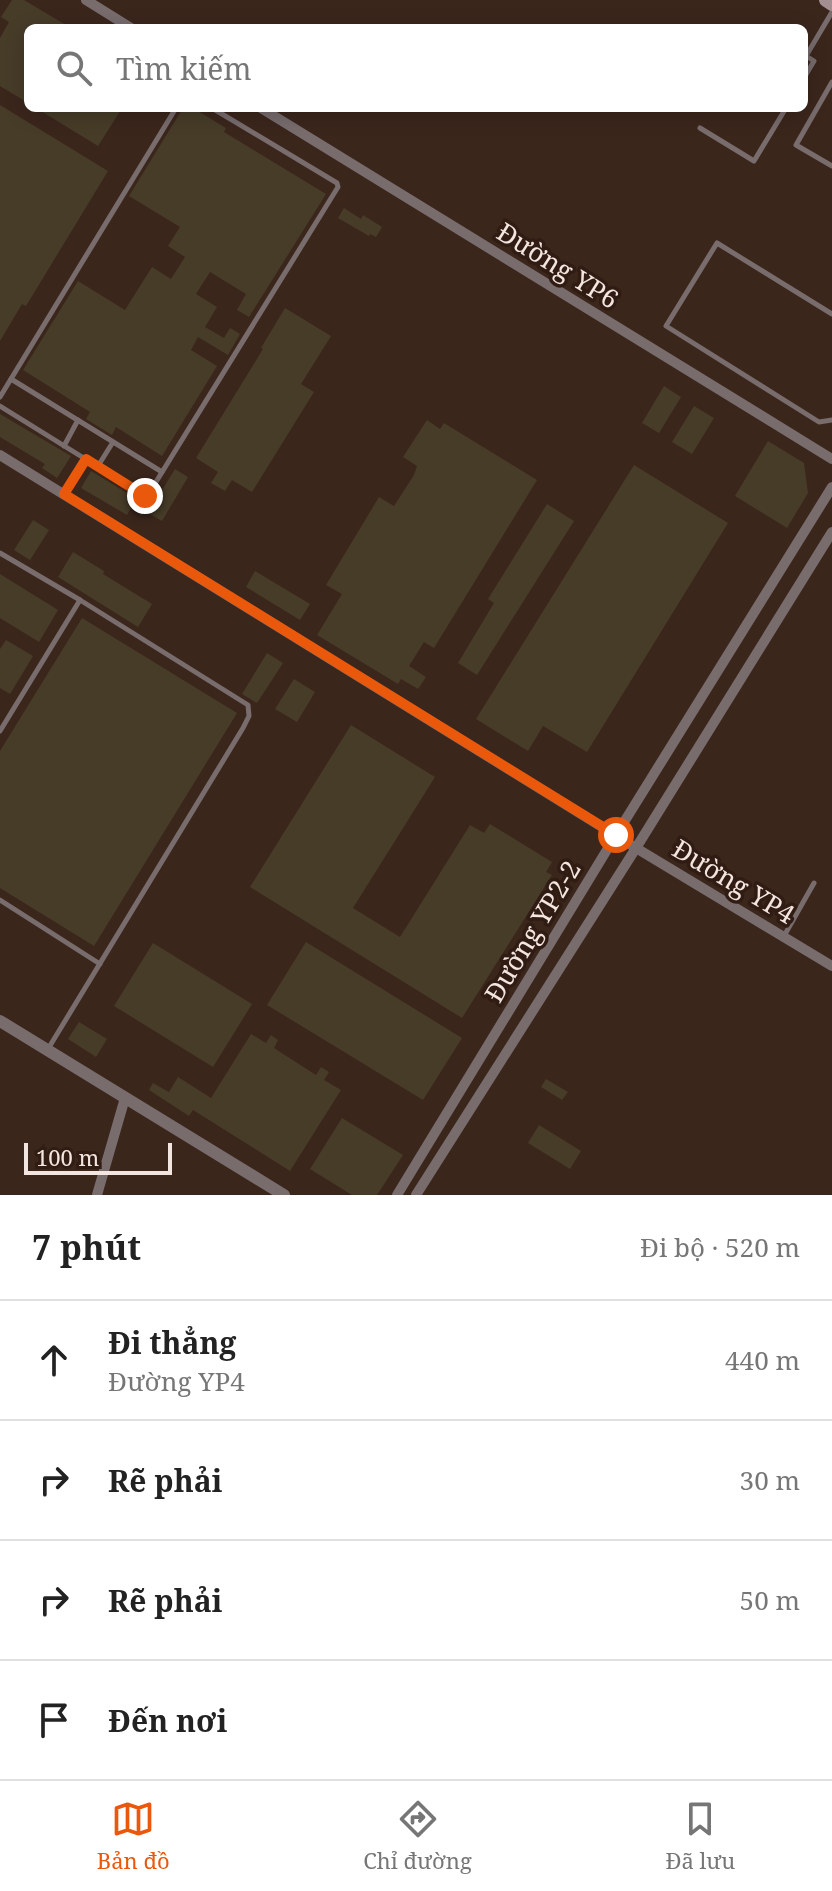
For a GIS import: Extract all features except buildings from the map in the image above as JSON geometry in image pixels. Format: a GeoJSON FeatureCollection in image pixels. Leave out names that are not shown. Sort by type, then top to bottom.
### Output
{"type":"FeatureCollection","features":[{"type":"Feature","properties":{"kind":"main road"},"geometry":{"type":"LineString","coordinates":[[826,0],[832,4]]}},
{"type":"Feature","properties":{"kind":"street"},"geometry":{"type":"LineString","coordinates":[[86,0],[125,24]]}},
{"type":"Feature","properties":{"kind":"street","name":"Đường YP6"},"geometry":{"type":"LineString","coordinates":[[268,112],[832,459]]}},
{"type":"Feature","properties":{"kind":"street","name":"Đường YP4"},"geometry":{"type":"LineString","coordinates":[[0,455],[832,966]]}},
{"type":"Feature","properties":{"kind":"street","name":"Đường YP2-2"},"geometry":{"type":"LineString","coordinates":[[397,1195],[832,487]]}},
{"type":"Feature","properties":{"kind":"street","name":"Đường YP2-2"},"geometry":{"type":"LineString","coordinates":[[416,1195],[832,532]]}},
{"type":"Feature","properties":{"kind":"street"},"geometry":{"type":"LineString","coordinates":[[0,1021],[284,1195]]}},
{"type":"Feature","properties":{"kind":"street"},"geometry":{"type":"LineString","coordinates":[[97,1195],[125,1098]]}},
{"type":"Feature","properties":{"kind":"lane"},"geometry":{"type":"LineString","coordinates":[[808,53],[832,12]]}},
{"type":"Feature","properties":{"kind":"lane"},"geometry":{"type":"LineString","coordinates":[[832,82],[796,145],[832,166]]}},
{"type":"Feature","properties":{"kind":"lane"},"geometry":{"type":"LineString","coordinates":[[0,397],[174,112]]}},
{"type":"Feature","properties":{"kind":"lane"},"geometry":{"type":"LineString","coordinates":[[0,406],[145,496],[338,187],[337,183],[219,112]]}},
{"type":"Feature","properties":{"kind":"lane"},"geometry":{"type":"LineString","coordinates":[[700,128],[754,161],[784,112]]}},
{"type":"Feature","properties":{"kind":"lane"},"geometry":{"type":"LineString","coordinates":[[832,314],[717,243],[666,326],[819,422],[832,420]]}},
{"type":"Feature","properties":{"kind":"lane"},"geometry":{"type":"LineString","coordinates":[[11,379],[162,472]]}},
{"type":"Feature","properties":{"kind":"lane"},"geometry":{"type":"LineString","coordinates":[[64,446],[78,420]]}},
{"type":"Feature","properties":{"kind":"lane"},"geometry":{"type":"LineString","coordinates":[[98,466],[113,442]]}},
{"type":"Feature","properties":{"kind":"lane"},"geometry":{"type":"LineString","coordinates":[[64,494],[86,459]]}},
{"type":"Feature","properties":{"kind":"lane"},"geometry":{"type":"LineString","coordinates":[[0,553],[248,705],[249,716],[243,728],[47,1051]]}},
{"type":"Feature","properties":{"kind":"lane"},"geometry":{"type":"LineString","coordinates":[[0,731],[80,600]]}},
{"type":"Feature","properties":{"kind":"lane"},"geometry":{"type":"LineString","coordinates":[[784,937],[814,883]]}},
{"type":"Feature","properties":{"kind":"lane"},"geometry":{"type":"LineString","coordinates":[[0,900],[100,964]]}},
{"type":"Feature","properties":{"kind":"route"},"geometry":{"type":"LineString","coordinates":[[145,496],[86,459],[64,494],[616,835]]}}]}
